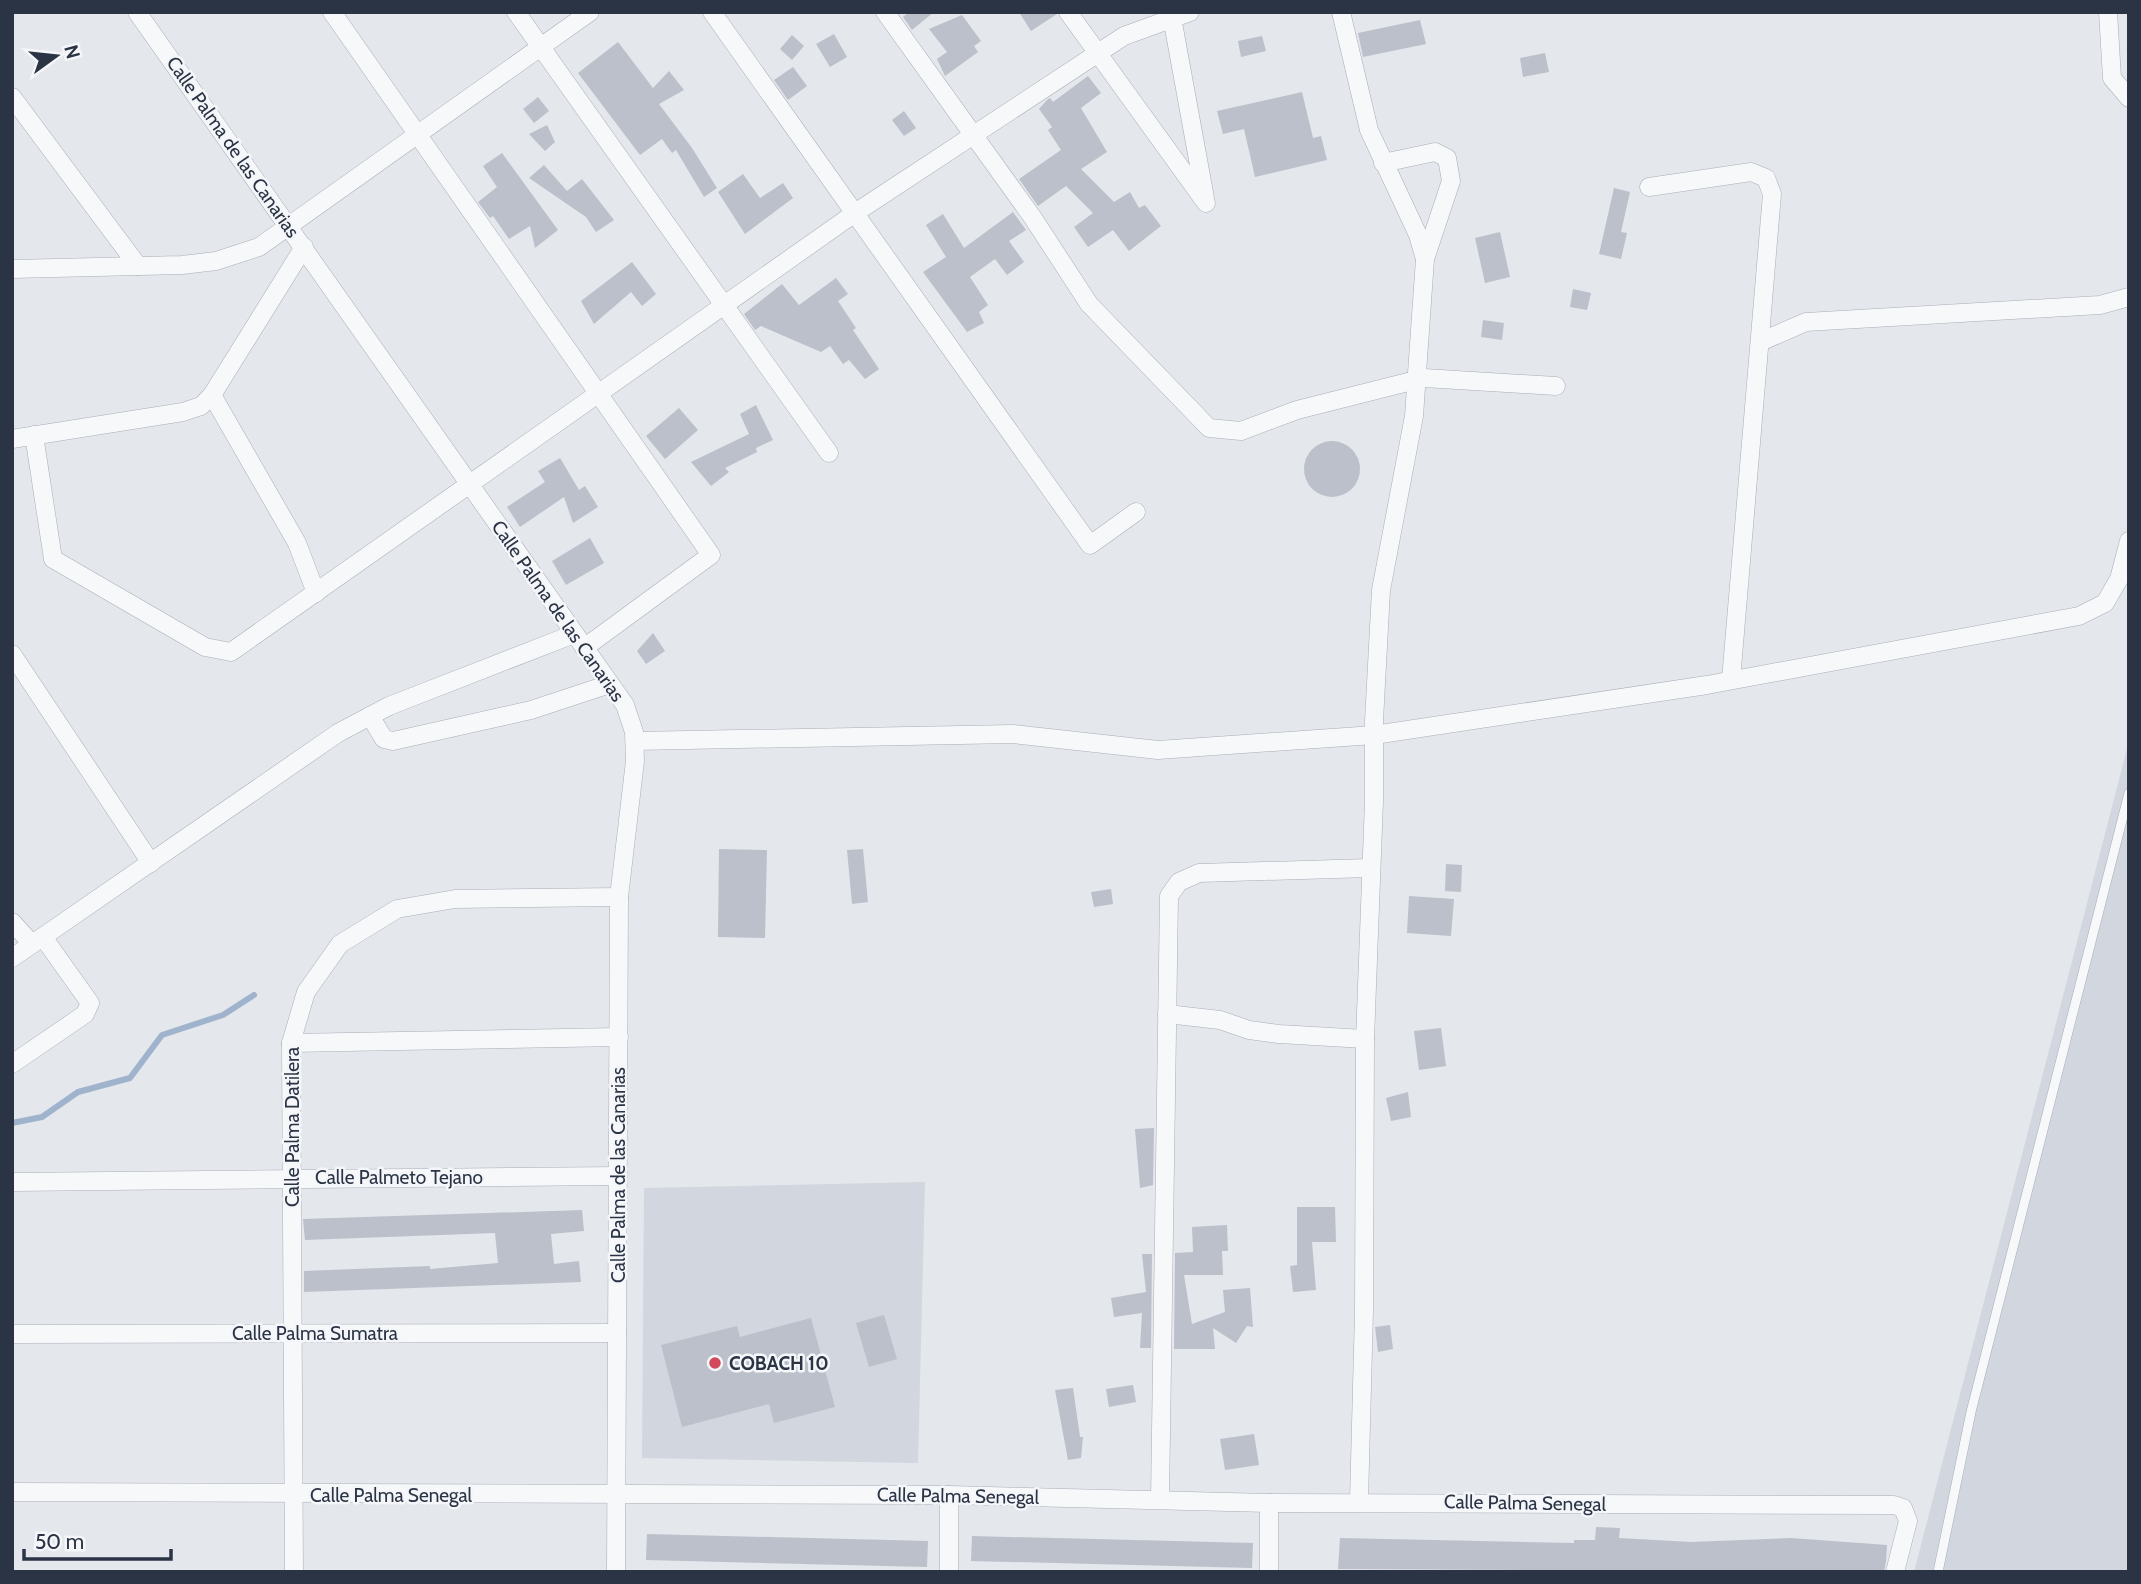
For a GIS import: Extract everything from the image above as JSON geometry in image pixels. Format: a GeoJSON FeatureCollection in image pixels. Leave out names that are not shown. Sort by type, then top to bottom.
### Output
{"type":"FeatureCollection","features":[{"type":"Feature","properties":{"kind":"street","name":"Calle Palma de las Canarias"},"geometry":{"type":"LineString","coordinates":[[137,12],[625,705],[635,741],[619,897],[616,1572]]}},
{"type":"Feature","properties":{"kind":"street"},"geometry":{"type":"LineString","coordinates":[[12,958],[338,733],[390,705],[579,641],[711,555],[332,12]]}},
{"type":"Feature","properties":{"kind":"street"},"geometry":{"type":"LineString","coordinates":[[516,12],[829,453]]}},
{"type":"Feature","properties":{"kind":"street"},"geometry":{"type":"LineString","coordinates":[[12,269],[216,261],[259,247],[590,12]]}},
{"type":"Feature","properties":{"kind":"street"},"geometry":{"type":"LineString","coordinates":[[712,12],[1090,545],[1136,512]]}},
{"type":"Feature","properties":{"kind":"street"},"geometry":{"type":"LineString","coordinates":[[885,12],[974,135],[1089,304],[1209,428],[1241,431],[1297,410],[1417,380],[1556,386]]}},
{"type":"Feature","properties":{"kind":"street"},"geometry":{"type":"LineString","coordinates":[[1068,12],[1206,203],[1171,14]]}},
{"type":"Feature","properties":{"kind":"street"},"geometry":{"type":"LineString","coordinates":[[34,435],[53,559],[205,647],[231,652],[855,213],[1097,52],[1171,14],[1190,12]]}},
{"type":"Feature","properties":{"kind":"street"},"geometry":{"type":"LineString","coordinates":[[1341,12],[1369,130],[1418,235],[1425,259]]}},
{"type":"Feature","properties":{"kind":"street"},"geometry":{"type":"LineString","coordinates":[[2108,12],[2112,78],[2129,98]]}},
{"type":"Feature","properties":{"kind":"street"},"geometry":{"type":"LineString","coordinates":[[12,97],[138,266]]}},
{"type":"Feature","properties":{"kind":"street"},"geometry":{"type":"LineString","coordinates":[[1359,1501],[1365,1039],[1381,590],[1414,416],[1425,259],[1451,181],[1447,158],[1435,152],[1383,163]]}},
{"type":"Feature","properties":{"kind":"street"},"geometry":{"type":"LineString","coordinates":[[1649,187],[1752,172],[1766,178],[1772,194],[1731,680]]}},
{"type":"Feature","properties":{"kind":"street"},"geometry":{"type":"LineString","coordinates":[[12,439],[183,412],[201,406],[212,395],[304,247]]}},
{"type":"Feature","properties":{"kind":"street"},"geometry":{"type":"LineString","coordinates":[[1760,342],[1807,322],[2100,304],[2129,297]]}},
{"type":"Feature","properties":{"kind":"street"},"geometry":{"type":"LineString","coordinates":[[212,395],[297,543],[316,593]]}},
{"type":"Feature","properties":{"kind":"street"},"geometry":{"type":"LineString","coordinates":[[635,741],[1013,733],[1158,750],[1374,735],[1731,680],[2079,616],[2105,603],[2119,579],[2129,541]]}},
{"type":"Feature","properties":{"kind":"street"},"geometry":{"type":"LineString","coordinates":[[12,654],[151,863]]}},
{"type":"Feature","properties":{"kind":"street"},"geometry":{"type":"LineString","coordinates":[[370,716],[384,739],[393,741],[531,710],[610,684]]}},
{"type":"Feature","properties":{"kind":"street"},"geometry":{"type":"LineString","coordinates":[[1160,1499],[1169,896],[1179,882],[1199,873],[1370,868]]}},
{"type":"Feature","properties":{"kind":"street","name":"Calle Palma Datilera"},"geometry":{"type":"LineString","coordinates":[[293,1572],[291,1043],[306,992],[340,944],[397,909],[455,899],[619,897]]}},
{"type":"Feature","properties":{"kind":"street"},"geometry":{"type":"LineString","coordinates":[[12,922],[37,941],[90,1003],[85,1014],[12,1064]]}},
{"type":"Feature","properties":{"kind":"street"},"geometry":{"type":"LineString","coordinates":[[1167,1014],[1220,1020],[1269,1033],[1365,1039]]}},
{"type":"Feature","properties":{"kind":"street"},"geometry":{"type":"LineString","coordinates":[[291,1043],[619,1037]]}},
{"type":"Feature","properties":{"kind":"street","name":"Calle Palmeto Tejano"},"geometry":{"type":"LineString","coordinates":[[12,1182],[618,1176]]}},
{"type":"Feature","properties":{"kind":"street","name":"Calle Palma Sumatra"},"geometry":{"type":"LineString","coordinates":[[12,1334],[617,1333]]}},
{"type":"Feature","properties":{"kind":"street","name":"Calle Palma Senegal"},"geometry":{"type":"LineString","coordinates":[[12,1492],[949,1495],[1269,1503],[1359,1501],[1894,1504],[1903,1508],[1908,1521],[1895,1572]]}},
{"type":"Feature","properties":{"kind":"street"},"geometry":{"type":"LineString","coordinates":[[949,1495],[949,1572]]}},
{"type":"Feature","properties":{"kind":"street"},"geometry":{"type":"LineString","coordinates":[[1269,1503],[1269,1572]]}},
{"type":"Feature","properties":{"kind":"lane"},"geometry":{"type":"LineString","coordinates":[[1938,1572],[1971,1412],[2129,793]]}},
{"type":"Feature","properties":{"kind":"shaded area"},"geometry":{"type":"Polygon","coordinates":[[[2129,741],[2129,1572],[1914,1572],[1921,1545],[2129,741]]]}},
{"type":"Feature","properties":{"kind":"shaded area"},"geometry":{"type":"Polygon","coordinates":[[[925,1182],[918,1463],[642,1458],[644,1188],[925,1182]]]}},
{"type":"Feature","properties":{"kind":"building"},"geometry":{"type":"Polygon","coordinates":[[[909,12],[934,12],[912,30],[903,17],[909,12]]]}},
{"type":"Feature","properties":{"kind":"building"},"geometry":{"type":"Polygon","coordinates":[[[1019,12],[1057,12],[1057,14],[1031,31],[1019,12]]]}},
{"type":"Feature","properties":{"kind":"building"},"geometry":{"type":"Polygon","coordinates":[[[962,15],[981,41],[974,46],[978,52],[945,76],[937,59],[947,52],[929,29],[962,15]]]}},
{"type":"Feature","properties":{"kind":"building"},"geometry":{"type":"Polygon","coordinates":[[[1420,20],[1426,44],[1363,57],[1358,33],[1420,20]]]}},
{"type":"Feature","properties":{"kind":"building"},"geometry":{"type":"Polygon","coordinates":[[[834,34],[847,57],[830,67],[816,44],[834,34]]]}},
{"type":"Feature","properties":{"kind":"building"},"geometry":{"type":"Polygon","coordinates":[[[792,35],[804,46],[792,60],[780,49],[792,35]]]}},
{"type":"Feature","properties":{"kind":"building"},"geometry":{"type":"Polygon","coordinates":[[[1262,36],[1266,51],[1241,57],[1238,41],[1262,36]]]}},
{"type":"Feature","properties":{"kind":"building"},"geometry":{"type":"Polygon","coordinates":[[[618,42],[653,88],[669,71],[684,90],[659,104],[692,148],[717,188],[704,197],[676,150],[672,153],[662,139],[640,155],[578,73],[618,42]]]}},
{"type":"Feature","properties":{"kind":"building"},"geometry":{"type":"Polygon","coordinates":[[[1545,53],[1549,72],[1523,77],[1520,58],[1545,53]]]}},
{"type":"Feature","properties":{"kind":"building"},"geometry":{"type":"Polygon","coordinates":[[[793,67],[807,86],[788,100],[774,80],[793,67]]]}},
{"type":"Feature","properties":{"kind":"building"},"geometry":{"type":"Polygon","coordinates":[[[1088,76],[1101,93],[1081,108],[1107,152],[1081,169],[1114,202],[1130,192],[1139,208],[1145,205],[1161,226],[1129,251],[1113,230],[1088,247],[1074,227],[1093,213],[1066,186],[1038,206],[1019,179],[1061,150],[1048,130],[1052,127],[1039,109],[1047,100],[1050,98],[1053,102],[1088,76]]]}},
{"type":"Feature","properties":{"kind":"building"},"geometry":{"type":"Polygon","coordinates":[[[1302,92],[1313,138],[1321,136],[1327,160],[1255,177],[1244,129],[1223,134],[1217,111],[1302,92]]]}},
{"type":"Feature","properties":{"kind":"building"},"geometry":{"type":"Polygon","coordinates":[[[538,97],[549,111],[534,123],[523,109],[538,97]]]}},
{"type":"Feature","properties":{"kind":"building"},"geometry":{"type":"Polygon","coordinates":[[[904,111],[916,128],[904,136],[892,120],[904,111]]]}},
{"type":"Feature","properties":{"kind":"building"},"geometry":{"type":"Polygon","coordinates":[[[547,125],[555,142],[545,151],[529,134],[547,125]]]}},
{"type":"Feature","properties":{"kind":"building"},"geometry":{"type":"Polygon","coordinates":[[[502,153],[558,230],[535,248],[530,226],[509,239],[493,216],[490,218],[478,202],[497,187],[483,166],[502,153]]]}},
{"type":"Feature","properties":{"kind":"building"},"geometry":{"type":"Polygon","coordinates":[[[544,165],[567,191],[582,179],[614,220],[596,232],[586,217],[529,178],[544,165]]]}},
{"type":"Feature","properties":{"kind":"building"},"geometry":{"type":"Polygon","coordinates":[[[743,174],[760,198],[783,183],[793,198],[745,234],[718,192],[743,174]]]}},
{"type":"Feature","properties":{"kind":"building"},"geometry":{"type":"Polygon","coordinates":[[[1614,188],[1630,192],[1621,232],[1627,233],[1621,259],[1599,254],[1614,188]]]}},
{"type":"Feature","properties":{"kind":"building"},"geometry":{"type":"Polygon","coordinates":[[[1013,212],[1026,230],[1009,241],[1024,262],[1007,275],[995,259],[970,277],[988,305],[979,312],[984,323],[967,332],[923,272],[946,257],[926,225],[943,214],[964,248],[1013,212]]]}},
{"type":"Feature","properties":{"kind":"building"},"geometry":{"type":"Polygon","coordinates":[[[1500,232],[1510,277],[1485,283],[1475,238],[1500,232]]]}},
{"type":"Feature","properties":{"kind":"building"},"geometry":{"type":"Polygon","coordinates":[[[632,262],[656,294],[642,306],[631,292],[594,324],[581,301],[632,262]]]}},
{"type":"Feature","properties":{"kind":"building"},"geometry":{"type":"Polygon","coordinates":[[[836,278],[848,294],[838,301],[856,328],[853,330],[879,369],[865,379],[849,360],[843,364],[830,346],[821,352],[761,326],[755,330],[744,314],[782,284],[799,305],[836,278]]]}},
{"type":"Feature","properties":{"kind":"building"},"geometry":{"type":"Polygon","coordinates":[[[1573,289],[1591,293],[1587,310],[1570,307],[1573,289]]]}},
{"type":"Feature","properties":{"kind":"building"},"geometry":{"type":"Polygon","coordinates":[[[1483,320],[1504,323],[1502,340],[1481,337],[1483,320]]]}},
{"type":"Feature","properties":{"kind":"building"},"geometry":{"type":"Polygon","coordinates":[[[756,405],[773,440],[756,448],[757,452],[725,468],[729,472],[711,486],[691,462],[749,434],[740,414],[756,405]]]}},
{"type":"Feature","properties":{"kind":"building"},"geometry":{"type":"Polygon","coordinates":[[[679,408],[698,430],[665,459],[646,436],[679,408]]]}},
{"type":"Feature","properties":{"kind":"building"},"geometry":{"type":"Polygon","coordinates":[[[1326,441],[1338,441],[1352,449],[1360,463],[1358,480],[1352,489],[1338,497],[1326,497],[1309,485],[1304,475],[1304,463],[1316,446],[1326,441]]]}},
{"type":"Feature","properties":{"kind":"building"},"geometry":{"type":"Polygon","coordinates":[[[560,458],[579,490],[585,486],[598,507],[573,523],[564,497],[520,527],[507,507],[545,482],[538,471],[560,458]]]}},
{"type":"Feature","properties":{"kind":"building"},"geometry":{"type":"Polygon","coordinates":[[[590,538],[604,563],[566,585],[552,561],[590,538]]]}},
{"type":"Feature","properties":{"kind":"building"},"geometry":{"type":"Polygon","coordinates":[[[653,633],[665,651],[646,664],[637,651],[653,633]]]}},
{"type":"Feature","properties":{"kind":"building"},"geometry":{"type":"Polygon","coordinates":[[[719,849],[767,850],[765,938],[718,937],[719,849]]]}},
{"type":"Feature","properties":{"kind":"building"},"geometry":{"type":"Polygon","coordinates":[[[863,849],[868,902],[852,904],[847,850],[863,849]]]}},
{"type":"Feature","properties":{"kind":"building"},"geometry":{"type":"Polygon","coordinates":[[[1446,864],[1462,865],[1461,892],[1445,891],[1446,864]]]}},
{"type":"Feature","properties":{"kind":"building"},"geometry":{"type":"Polygon","coordinates":[[[1111,889],[1113,904],[1094,907],[1091,892],[1111,889]]]}},
{"type":"Feature","properties":{"kind":"building"},"geometry":{"type":"Polygon","coordinates":[[[1409,896],[1454,899],[1451,936],[1407,933],[1409,896]]]}},
{"type":"Feature","properties":{"kind":"building"},"geometry":{"type":"Polygon","coordinates":[[[1441,1028],[1446,1066],[1419,1070],[1414,1031],[1441,1028]]]}},
{"type":"Feature","properties":{"kind":"building"},"geometry":{"type":"Polygon","coordinates":[[[1408,1092],[1411,1117],[1391,1121],[1386,1098],[1408,1092]]]}},
{"type":"Feature","properties":{"kind":"building"},"geometry":{"type":"Polygon","coordinates":[[[1154,1128],[1153,1185],[1140,1188],[1135,1129],[1154,1128]]]}},
{"type":"Feature","properties":{"kind":"building"},"geometry":{"type":"Polygon","coordinates":[[[1297,1207],[1335,1207],[1336,1242],[1312,1242],[1316,1290],[1293,1292],[1290,1266],[1297,1265],[1297,1207]]]}},
{"type":"Feature","properties":{"kind":"building"},"geometry":{"type":"Polygon","coordinates":[[[582,1210],[584,1231],[551,1234],[554,1264],[579,1261],[581,1282],[304,1292],[304,1271],[430,1266],[430,1269],[498,1263],[495,1233],[305,1240],[303,1219],[582,1210]]]}},
{"type":"Feature","properties":{"kind":"building"},"geometry":{"type":"Polygon","coordinates":[[[1227,1225],[1228,1251],[1222,1251],[1223,1275],[1184,1275],[1192,1324],[1225,1312],[1223,1290],[1250,1288],[1253,1327],[1247,1326],[1236,1343],[1213,1328],[1215,1349],[1174,1349],[1175,1253],[1193,1252],[1192,1227],[1227,1225]]]}},
{"type":"Feature","properties":{"kind":"building"},"geometry":{"type":"Polygon","coordinates":[[[1142,1254],[1152,1254],[1151,1348],[1140,1348],[1142,1313],[1114,1317],[1111,1298],[1146,1292],[1142,1254]]]}},
{"type":"Feature","properties":{"kind":"building"},"geometry":{"type":"Polygon","coordinates":[[[884,1315],[897,1359],[869,1367],[856,1323],[884,1315]]]}},
{"type":"Feature","properties":{"kind":"building"},"geometry":{"type":"Polygon","coordinates":[[[811,1318],[835,1407],[774,1423],[769,1404],[682,1427],[661,1345],[737,1326],[740,1337],[811,1318]]]}},
{"type":"Feature","properties":{"kind":"building"},"geometry":{"type":"Polygon","coordinates":[[[1390,1325],[1393,1349],[1378,1352],[1375,1327],[1390,1325]]]}},
{"type":"Feature","properties":{"kind":"building"},"geometry":{"type":"Polygon","coordinates":[[[1133,1385],[1136,1402],[1109,1407],[1106,1389],[1133,1385]]]}},
{"type":"Feature","properties":{"kind":"building"},"geometry":{"type":"Polygon","coordinates":[[[1073,1388],[1080,1437],[1083,1437],[1081,1458],[1068,1460],[1055,1390],[1073,1388]]]}},
{"type":"Feature","properties":{"kind":"building"},"geometry":{"type":"Polygon","coordinates":[[[1254,1434],[1259,1465],[1225,1470],[1220,1439],[1254,1434]]]}},
{"type":"Feature","properties":{"kind":"building"},"geometry":{"type":"Polygon","coordinates":[[[1596,1527],[1620,1528],[1619,1538],[1691,1542],[1791,1538],[1887,1545],[1886,1561],[1884,1572],[1338,1569],[1340,1538],[1574,1543],[1574,1540],[1595,1540],[1596,1527]]]}},
{"type":"Feature","properties":{"kind":"building"},"geometry":{"type":"Polygon","coordinates":[[[647,1534],[928,1541],[927,1567],[646,1560],[647,1534]]]}},
{"type":"Feature","properties":{"kind":"building"},"geometry":{"type":"Polygon","coordinates":[[[972,1536],[1253,1543],[1252,1568],[971,1561],[972,1536]]]}},
{"type":"Feature","properties":{"kind":"waterway"},"geometry":{"type":"LineString","coordinates":[[12,1123],[42,1117],[78,1092],[130,1078],[162,1035],[223,1015],[254,995]]}},
{"type":"Feature","properties":{"kind":"place","name":"COBACH 10"},"geometry":{"type":"Point","coordinates":[715,1363]}}]}
